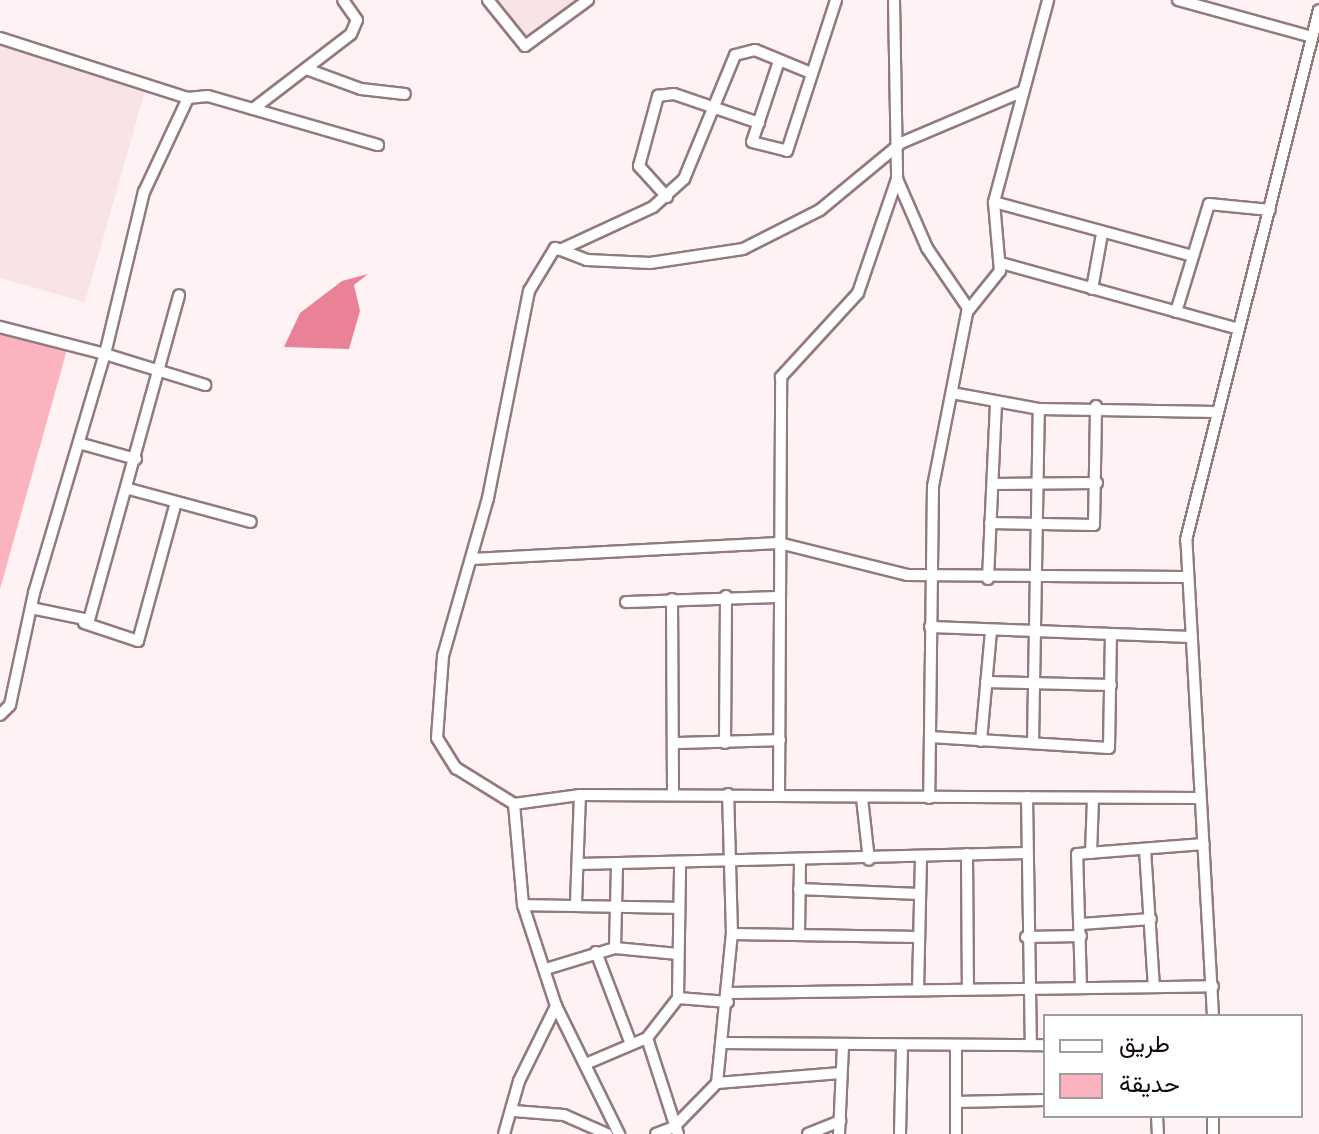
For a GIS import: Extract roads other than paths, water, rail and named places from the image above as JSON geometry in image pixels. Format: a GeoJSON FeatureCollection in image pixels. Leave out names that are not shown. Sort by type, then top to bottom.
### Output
{"type":"FeatureCollection","features":[{"type":"Feature","properties":{"kind":"street"},"geometry":{"type":"LineString","coordinates":[[253,109],[279,83],[309,70],[355,29],[343,0]]}},
{"type":"Feature","properties":{"kind":"street"},"geometry":{"type":"LineString","coordinates":[[488,0],[526,46],[588,0]]}},
{"type":"Feature","properties":{"kind":"street"},"geometry":{"type":"LineString","coordinates":[[779,61],[752,142],[787,151],[836,0]]}},
{"type":"Feature","properties":{"kind":"street"},"geometry":{"type":"LineString","coordinates":[[779,795],[781,377],[858,293],[897,179],[901,143],[894,0]]}},
{"type":"Feature","properties":{"kind":"street"},"geometry":{"type":"LineString","coordinates":[[929,798],[929,575],[935,466],[967,312],[992,288],[1001,263],[994,202],[1048,0]]}},
{"type":"Feature","properties":{"kind":"street"},"geometry":{"type":"LineString","coordinates":[[1178,0],[1312,37]]}},
{"type":"Feature","properties":{"kind":"street"},"geometry":{"type":"LineString","coordinates":[[1213,1014],[1192,637],[1184,577],[1189,511],[1270,210],[1319,10]]}},
{"type":"Feature","properties":{"kind":"street"},"geometry":{"type":"LineString","coordinates":[[0,38],[188,98],[253,109],[378,145]]}},
{"type":"Feature","properties":{"kind":"street"},"geometry":{"type":"LineString","coordinates":[[811,73],[755,50],[735,55],[684,179],[667,197],[560,250],[531,283],[472,559],[443,656],[437,738],[456,768],[514,804],[580,795],[1199,798]]}},
{"type":"Feature","properties":{"kind":"street"},"geometry":{"type":"LineString","coordinates":[[309,70],[361,89],[405,94]]}},
{"type":"Feature","properties":{"kind":"street"},"geometry":{"type":"LineString","coordinates":[[560,250],[587,260],[650,263],[743,249],[820,210],[901,143],[1021,92]]}},
{"type":"Feature","properties":{"kind":"street"},"geometry":{"type":"LineString","coordinates":[[667,197],[639,166],[654,103],[674,94],[759,123]]}},
{"type":"Feature","properties":{"kind":"street"},"geometry":{"type":"LineString","coordinates":[[0,715],[10,705],[31,608],[82,444],[144,192],[188,98]]}},
{"type":"Feature","properties":{"kind":"street"},"geometry":{"type":"LineString","coordinates":[[897,179],[927,248],[967,312]]}},
{"type":"Feature","properties":{"kind":"street"},"geometry":{"type":"LineString","coordinates":[[994,202],[1102,234],[1193,256]]}},
{"type":"Feature","properties":{"kind":"street"},"geometry":{"type":"LineString","coordinates":[[1176,312],[1209,204],[1270,210]]}},
{"type":"Feature","properties":{"kind":"street"},"geometry":{"type":"LineString","coordinates":[[1092,289],[1102,234]]}},
{"type":"Feature","properties":{"kind":"street"},"geometry":{"type":"LineString","coordinates":[[1001,263],[1236,328]]}},
{"type":"Feature","properties":{"kind":"street"},"geometry":{"type":"LineString","coordinates":[[84,623],[129,489],[179,295]]}},
{"type":"Feature","properties":{"kind":"street"},"geometry":{"type":"LineString","coordinates":[[0,327],[161,369],[205,385]]}},
{"type":"Feature","properties":{"kind":"street"},"geometry":{"type":"LineString","coordinates":[[952,393],[996,406],[1039,409],[1096,406],[1216,412]]}},
{"type":"Feature","properties":{"kind":"street"},"geometry":{"type":"LineString","coordinates":[[988,579],[996,406]]}},
{"type":"Feature","properties":{"kind":"street"},"geometry":{"type":"LineString","coordinates":[[990,523],[1093,525],[1097,483],[1096,406]]}},
{"type":"Feature","properties":{"kind":"street"},"geometry":{"type":"LineString","coordinates":[[1033,742],[1039,581],[1039,409]]}},
{"type":"Feature","properties":{"kind":"street"},"geometry":{"type":"LineString","coordinates":[[82,444],[136,459]]}},
{"type":"Feature","properties":{"kind":"street"},"geometry":{"type":"LineString","coordinates":[[993,484],[1097,483]]}},
{"type":"Feature","properties":{"kind":"street"},"geometry":{"type":"LineString","coordinates":[[129,489],[175,506],[251,522]]}},
{"type":"Feature","properties":{"kind":"street"},"geometry":{"type":"LineString","coordinates":[[31,608],[138,641],[175,506]]}},
{"type":"Feature","properties":{"kind":"street"},"geometry":{"type":"LineString","coordinates":[[472,559],[779,543],[877,570],[929,575],[1039,581],[1184,577]]}},
{"type":"Feature","properties":{"kind":"street"},"geometry":{"type":"LineString","coordinates":[[626,602],[726,596],[779,597]]}},
{"type":"Feature","properties":{"kind":"street"},"geometry":{"type":"LineString","coordinates":[[725,743],[726,596]]}},
{"type":"Feature","properties":{"kind":"street"},"geometry":{"type":"LineString","coordinates":[[672,599],[673,795]]}},
{"type":"Feature","properties":{"kind":"street"},"geometry":{"type":"LineString","coordinates":[[930,627],[1037,634],[1192,637]]}},
{"type":"Feature","properties":{"kind":"street"},"geometry":{"type":"LineString","coordinates":[[981,741],[991,632]]}},
{"type":"Feature","properties":{"kind":"street"},"geometry":{"type":"LineString","coordinates":[[930,737],[1111,747],[1111,636]]}},
{"type":"Feature","properties":{"kind":"street"},"geometry":{"type":"LineString","coordinates":[[986,682],[1111,685]]}},
{"type":"Feature","properties":{"kind":"street"},"geometry":{"type":"LineString","coordinates":[[674,743],[780,740]]}},
{"type":"Feature","properties":{"kind":"street"},"geometry":{"type":"LineString","coordinates":[[656,1134],[676,1131],[717,1083],[725,1043],[732,934],[728,794]]}},
{"type":"Feature","properties":{"kind":"street"},"geometry":{"type":"LineString","coordinates":[[576,903],[580,795]]}},
{"type":"Feature","properties":{"kind":"street"},"geometry":{"type":"LineString","coordinates":[[1027,797],[1026,937],[1031,1045]]}},
{"type":"Feature","properties":{"kind":"street"},"geometry":{"type":"LineString","coordinates":[[862,798],[869,860]]}},
{"type":"Feature","properties":{"kind":"street"},"geometry":{"type":"LineString","coordinates":[[1091,853],[1093,798]]}},
{"type":"Feature","properties":{"kind":"street"},"geometry":{"type":"LineString","coordinates":[[514,804],[523,905],[556,1006],[588,1063],[619,1134]]}},
{"type":"Feature","properties":{"kind":"street"},"geometry":{"type":"LineString","coordinates":[[1081,987],[1076,855],[1204,844]]}},
{"type":"Feature","properties":{"kind":"street"},"geometry":{"type":"LineString","coordinates":[[1145,849],[1154,987]]}},
{"type":"Feature","properties":{"kind":"street"},"geometry":{"type":"LineString","coordinates":[[578,864],[729,865],[1027,853]]}},
{"type":"Feature","properties":{"kind":"street"},"geometry":{"type":"LineString","coordinates":[[967,854],[968,989]]}},
{"type":"Feature","properties":{"kind":"street"},"geometry":{"type":"LineString","coordinates":[[918,990],[921,858]]}},
{"type":"Feature","properties":{"kind":"street"},"geometry":{"type":"LineString","coordinates":[[799,934],[800,862]]}},
{"type":"Feature","properties":{"kind":"street"},"geometry":{"type":"LineString","coordinates":[[615,948],[617,864]]}},
{"type":"Feature","properties":{"kind":"street"},"geometry":{"type":"LineString","coordinates":[[588,1063],[647,1038],[678,998],[680,864]]}},
{"type":"Feature","properties":{"kind":"street"},"geometry":{"type":"LineString","coordinates":[[799,889],[919,894]]}},
{"type":"Feature","properties":{"kind":"street"},"geometry":{"type":"LineString","coordinates":[[523,905],[576,903],[679,908]]}},
{"type":"Feature","properties":{"kind":"street"},"geometry":{"type":"LineString","coordinates":[[1081,924],[1151,919]]}},
{"type":"Feature","properties":{"kind":"street"},"geometry":{"type":"LineString","coordinates":[[732,934],[919,937]]}},
{"type":"Feature","properties":{"kind":"street"},"geometry":{"type":"LineString","coordinates":[[1026,937],[1081,936]]}},
{"type":"Feature","properties":{"kind":"street"},"geometry":{"type":"LineString","coordinates":[[546,969],[615,948],[678,954]]}},
{"type":"Feature","properties":{"kind":"street"},"geometry":{"type":"LineString","coordinates":[[596,952],[631,1044]]}},
{"type":"Feature","properties":{"kind":"street"},"geometry":{"type":"LineString","coordinates":[[678,998],[1027,987],[1213,986]]}},
{"type":"Feature","properties":{"kind":"street"},"geometry":{"type":"LineString","coordinates":[[504,1134],[514,1111],[519,1081],[556,1006]]}},
{"type":"Feature","properties":{"kind":"street"},"geometry":{"type":"LineString","coordinates":[[647,1038],[676,1131]]}},
{"type":"Feature","properties":{"kind":"street"},"geometry":{"type":"LineString","coordinates":[[725,1043],[902,1049],[1043,1045]]}},
{"type":"Feature","properties":{"kind":"street"},"geometry":{"type":"LineString","coordinates":[[839,1134],[843,1045]]}},
{"type":"Feature","properties":{"kind":"street"},"geometry":{"type":"LineString","coordinates":[[956,1047],[956,1134]]}},
{"type":"Feature","properties":{"kind":"street"},"geometry":{"type":"LineString","coordinates":[[900,1134],[902,1049]]}},
{"type":"Feature","properties":{"kind":"street"},"geometry":{"type":"LineString","coordinates":[[717,1083],[841,1073]]}},
{"type":"Feature","properties":{"kind":"street"},"geometry":{"type":"LineString","coordinates":[[956,1102],[1043,1100]]}},
{"type":"Feature","properties":{"kind":"street"},"geometry":{"type":"LineString","coordinates":[[514,1111],[564,1115],[607,1134]]}},
{"type":"Feature","properties":{"kind":"street"},"geometry":{"type":"LineString","coordinates":[[808,1134],[840,1121]]}}]}
